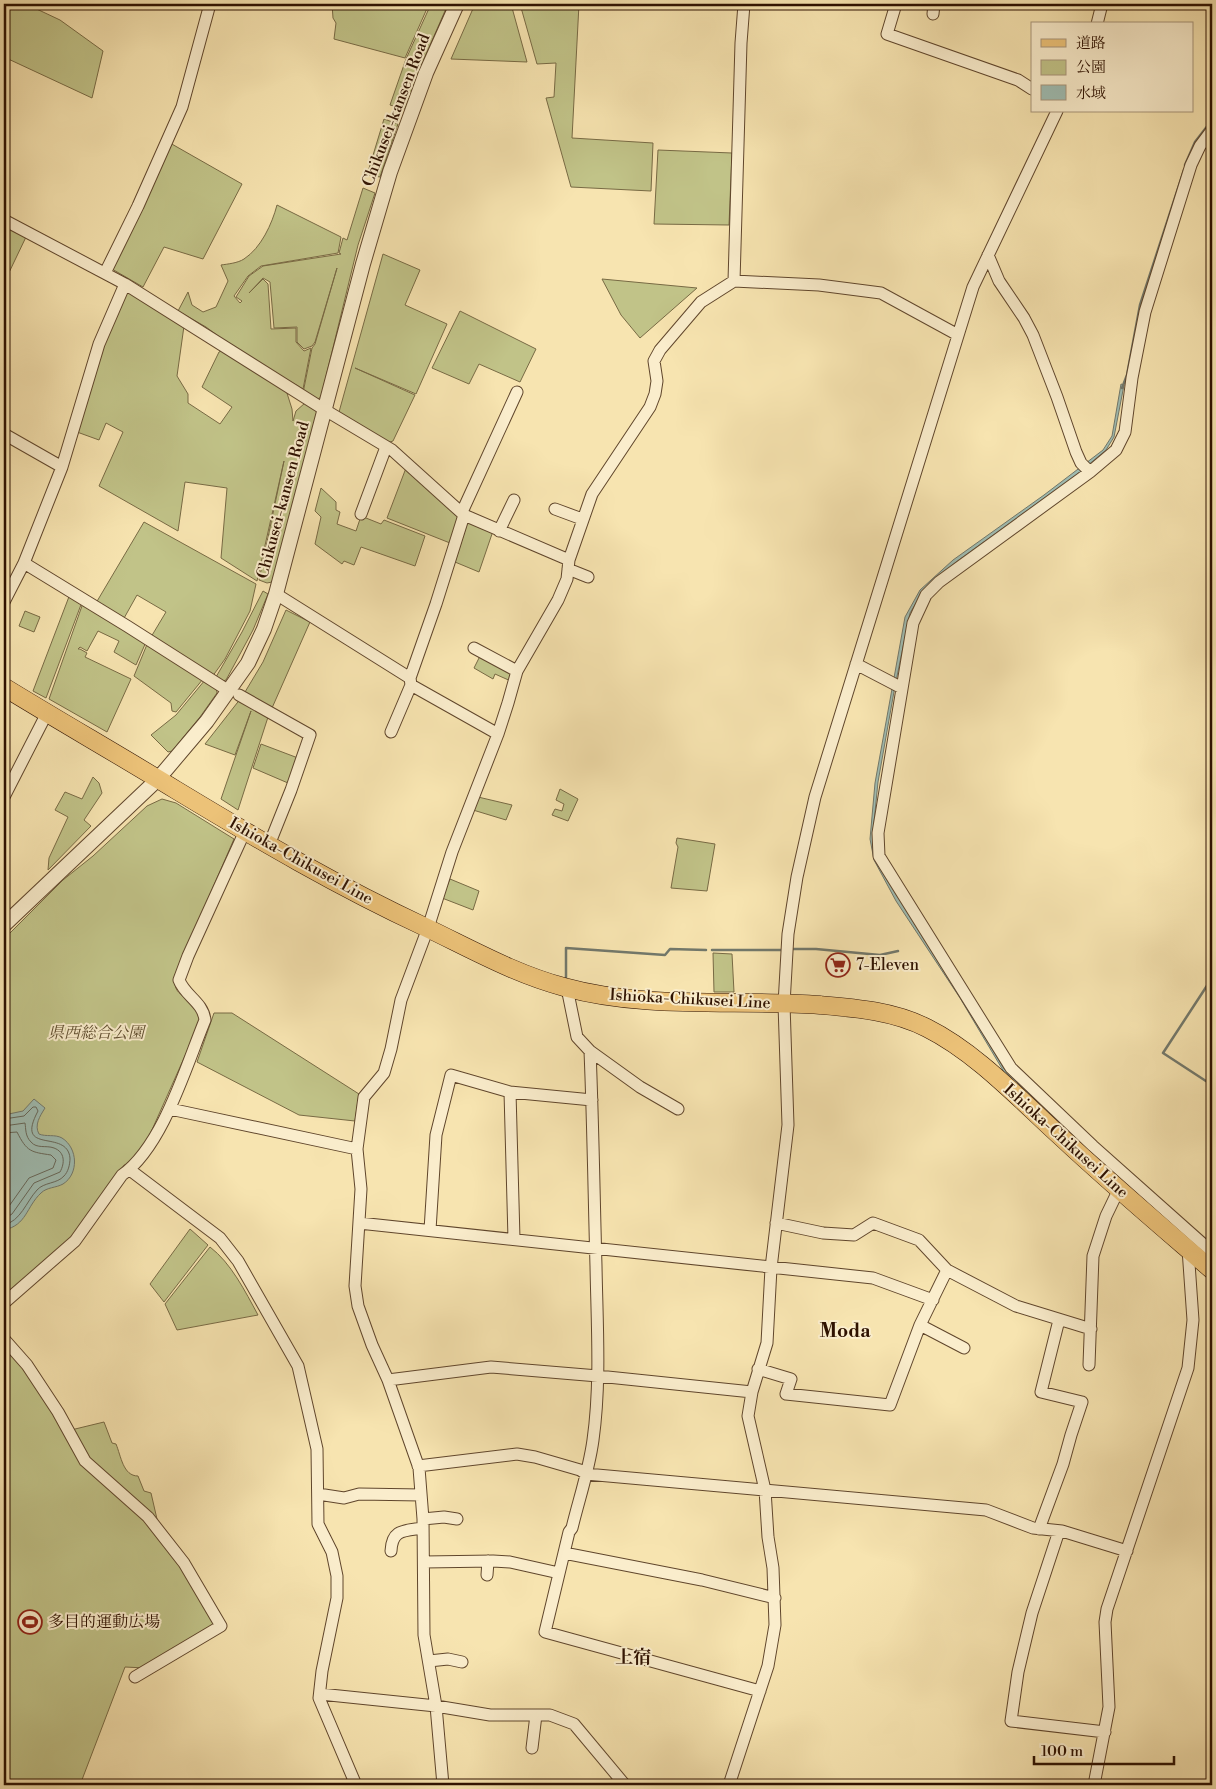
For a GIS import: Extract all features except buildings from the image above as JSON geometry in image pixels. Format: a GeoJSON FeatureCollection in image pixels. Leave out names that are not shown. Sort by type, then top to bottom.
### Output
{"type":"FeatureCollection","features":[{"type":"Feature","properties":{"kind":"main road","name":"Ishioka-Chikusei Line"},"geometry":{"type":"LineString","coordinates":[[4,687],[268,845],[346,888],[514,970],[568,988],[600,995],[652,1000],[784,1004],[863,1009],[903,1019],[935,1032],[958,1046],[998,1079],[1119,1189],[1179,1232],[1188,1249],[1212,1270]]}},
{"type":"Feature","properties":{"kind":"street"},"geometry":{"type":"LineString","coordinates":[[105,273],[138,206],[182,107],[210,4]]}},
{"type":"Feature","properties":{"kind":"street","name":"Chikusei-kansen Road"},"geometry":{"type":"LineString","coordinates":[[4,925],[158,779],[207,721],[234,693],[264,629],[276,594],[362,264],[390,172],[426,73],[457,4]]}},
{"type":"Feature","properties":{"kind":"street"},"geometry":{"type":"LineString","coordinates":[[734,281],[741,42],[744,4]]}},
{"type":"Feature","properties":{"kind":"street"},"geometry":{"type":"LineString","coordinates":[[896,4],[887,34],[1018,80],[1031,88]]}},
{"type":"Feature","properties":{"kind":"street"},"geometry":{"type":"LineString","coordinates":[[1098,22],[1102,4]]}},
{"type":"Feature","properties":{"kind":"street"},"geometry":{"type":"LineString","coordinates":[[729,1785],[768,1666],[776,1625],[765,1490],[748,1416],[752,1392],[767,1342],[771,1268],[788,1125],[784,1004],[788,934],[797,878],[815,797],[972,286],[1057,112]]}},
{"type":"Feature","properties":{"kind":"street"},"geometry":{"type":"LineString","coordinates":[[1212,130],[1200,146],[1191,165],[1145,312],[1124,432],[1116,450],[1090,472],[939,582],[926,595],[913,623],[878,833],[879,856],[1011,1068],[1179,1232],[1212,1252]]}},
{"type":"Feature","properties":{"kind":"street"},"geometry":{"type":"LineString","coordinates":[[4,220],[125,284],[386,447],[463,514],[499,530],[588,576]]}},
{"type":"Feature","properties":{"kind":"street"},"geometry":{"type":"LineString","coordinates":[[988,255],[999,281],[1033,335],[1076,452],[1081,463],[1090,472]]}},
{"type":"Feature","properties":{"kind":"street"},"geometry":{"type":"LineString","coordinates":[[443,1785],[436,1706],[424,1635],[423,1523],[418,1466],[388,1380],[372,1345],[358,1306],[355,1286],[361,1189],[357,1149],[364,1097],[384,1073],[401,1000],[428,928],[452,852],[498,734],[517,671],[558,600],[567,579],[568,565],[592,494],[650,407],[655,394],[657,380],[654,361],[660,350],[701,302],[734,281],[819,285],[881,293],[958,335]]}},
{"type":"Feature","properties":{"kind":"street"},"geometry":{"type":"LineString","coordinates":[[4,602],[24,563],[62,468],[99,344],[125,284]]}},
{"type":"Feature","properties":{"kind":"street"},"geometry":{"type":"LineString","coordinates":[[391,732],[436,604],[463,514],[517,392]]}},
{"type":"Feature","properties":{"kind":"street"},"geometry":{"type":"LineString","coordinates":[[4,434],[62,468]]}},
{"type":"Feature","properties":{"kind":"street"},"geometry":{"type":"LineString","coordinates":[[361,514],[386,447]]}},
{"type":"Feature","properties":{"kind":"street"},"geometry":{"type":"LineString","coordinates":[[499,530],[514,500]]}},
{"type":"Feature","properties":{"kind":"street"},"geometry":{"type":"LineString","coordinates":[[555,509],[582,519]]}},
{"type":"Feature","properties":{"kind":"street"},"geometry":{"type":"LineString","coordinates":[[24,563],[234,693],[310,735],[291,790],[268,845]]}},
{"type":"Feature","properties":{"kind":"street"},"geometry":{"type":"LineString","coordinates":[[276,594],[410,682],[498,734]]}},
{"type":"Feature","properties":{"kind":"street"},"geometry":{"type":"LineString","coordinates":[[474,648],[517,671]]}},
{"type":"Feature","properties":{"kind":"street"},"geometry":{"type":"LineString","coordinates":[[856,664],[902,688]]}},
{"type":"Feature","properties":{"kind":"street"},"geometry":{"type":"LineString","coordinates":[[4,797],[46,713]]}},
{"type":"Feature","properties":{"kind":"street"},"geometry":{"type":"LineString","coordinates":[[4,1303],[75,1241],[122,1175],[130,1170],[151,1143],[170,1109],[205,1020],[204,1012],[183,990],[179,980],[188,956],[246,831]]}},
{"type":"Feature","properties":{"kind":"street"},"geometry":{"type":"LineString","coordinates":[[568,988],[577,1037],[590,1051],[640,1087],[678,1109]]}},
{"type":"Feature","properties":{"kind":"street"},"geometry":{"type":"LineString","coordinates":[[590,1051],[598,1376],[593,1440],[586,1474],[572,1528],[569,1532],[545,1632],[760,1691]]}},
{"type":"Feature","properties":{"kind":"street"},"geometry":{"type":"LineString","coordinates":[[430,1230],[436,1135],[451,1075],[510,1092],[592,1100]]}},
{"type":"Feature","properties":{"kind":"street"},"geometry":{"type":"LineString","coordinates":[[510,1092],[514,1239]]}},
{"type":"Feature","properties":{"kind":"street"},"geometry":{"type":"LineString","coordinates":[[170,1109],[357,1149]]}},
{"type":"Feature","properties":{"kind":"street"},"geometry":{"type":"LineString","coordinates":[[130,1170],[220,1238],[238,1261],[298,1366],[317,1449],[318,1524],[332,1552],[337,1576],[337,1598],[322,1671],[320,1698],[356,1785]]}},
{"type":"Feature","properties":{"kind":"street"},"geometry":{"type":"LineString","coordinates":[[1089,1365],[1093,1256],[1106,1216],[1119,1189]]}},
{"type":"Feature","properties":{"kind":"street"},"geometry":{"type":"LineString","coordinates":[[359,1223],[872,1278],[933,1300]]}},
{"type":"Feature","properties":{"kind":"street"},"geometry":{"type":"LineString","coordinates":[[776,1224],[823,1234],[854,1236],[873,1223],[919,1240],[947,1270],[1016,1306],[1091,1329]]}},
{"type":"Feature","properties":{"kind":"street"},"geometry":{"type":"LineString","coordinates":[[1094,1785],[1108,1719],[1110,1692],[1105,1622],[1110,1596],[1127,1551],[1188,1368],[1193,1320],[1188,1249]]}},
{"type":"Feature","properties":{"kind":"street"},"geometry":{"type":"LineString","coordinates":[[758,1369],[791,1379],[786,1394],[890,1405],[920,1325],[947,1270]]}},
{"type":"Feature","properties":{"kind":"street"},"geometry":{"type":"LineString","coordinates":[[1039,1529],[1063,1464],[1082,1402],[1041,1392],[1059,1320]]}},
{"type":"Feature","properties":{"kind":"street"},"geometry":{"type":"LineString","coordinates":[[920,1325],[964,1348]]}},
{"type":"Feature","properties":{"kind":"street"},"geometry":{"type":"LineString","coordinates":[[4,1339],[27,1365],[58,1412],[85,1461],[148,1517],[184,1563],[221,1626],[135,1677]]}},
{"type":"Feature","properties":{"kind":"street"},"geometry":{"type":"LineString","coordinates":[[388,1380],[491,1367],[752,1392]]}},
{"type":"Feature","properties":{"kind":"street"},"geometry":{"type":"LineString","coordinates":[[418,1466],[517,1454],[535,1457],[580,1470],[586,1474],[986,1510],[1033,1528],[1059,1531],[1127,1551]]}},
{"type":"Feature","properties":{"kind":"street"},"geometry":{"type":"LineString","coordinates":[[318,1494],[344,1498],[359,1494],[421,1495]]}},
{"type":"Feature","properties":{"kind":"street"},"geometry":{"type":"LineString","coordinates":[[391,1551],[391,1542],[396,1534],[444,1517],[457,1519]]}},
{"type":"Feature","properties":{"kind":"street"},"geometry":{"type":"LineString","coordinates":[[1059,1531],[1038,1591],[1030,1622],[1018,1672],[1011,1721],[1105,1732]]}},
{"type":"Feature","properties":{"kind":"street"},"geometry":{"type":"LineString","coordinates":[[564,1553],[702,1580],[775,1598]]}},
{"type":"Feature","properties":{"kind":"street"},"geometry":{"type":"LineString","coordinates":[[487,1575],[488,1561]]}},
{"type":"Feature","properties":{"kind":"street"},"geometry":{"type":"LineString","coordinates":[[424,1562],[510,1562],[559,1573]]}},
{"type":"Feature","properties":{"kind":"street"},"geometry":{"type":"LineString","coordinates":[[429,1661],[448,1659],[462,1662]]}},
{"type":"Feature","properties":{"kind":"street"},"geometry":{"type":"LineString","coordinates":[[320,1694],[436,1706],[490,1715],[550,1715],[574,1724],[625,1785]]}},
{"type":"Feature","properties":{"kind":"street"},"geometry":{"type":"LineString","coordinates":[[532,1748],[536,1715]]}},
{"type":"Feature","properties":{"kind":"green space"},"geometry":{"type":"Polygon","coordinates":[[[4,4],[26,4],[60,20],[103,51],[92,98],[4,57],[4,4]]]}},
{"type":"Feature","properties":{"kind":"green space"},"geometry":{"type":"Polygon","coordinates":[[[332,4],[429,4],[405,58],[334,39],[336,23],[333,18],[332,4]]]}},
{"type":"Feature","properties":{"kind":"green space"},"geometry":{"type":"Polygon","coordinates":[[[431,4],[448,4],[405,109],[390,105],[406,59],[431,4]]]}},
{"type":"Feature","properties":{"kind":"green space"},"geometry":{"type":"Polygon","coordinates":[[[475,4],[511,4],[527,62],[451,59],[475,4]]]}},
{"type":"Feature","properties":{"kind":"green space"},"geometry":{"type":"Polygon","coordinates":[[[520,4],[579,4],[572,138],[653,143],[651,191],[571,187],[546,98],[554,97],[556,63],[537,64],[520,4]]]}},
{"type":"Feature","properties":{"kind":"green space"},"geometry":{"type":"Polygon","coordinates":[[[384,119],[398,124],[380,177],[367,175],[384,119]]]}},
{"type":"Feature","properties":{"kind":"green space"},"geometry":{"type":"Polygon","coordinates":[[[170,143],[242,184],[203,259],[164,247],[143,287],[112,269],[170,143]]]}},
{"type":"Feature","properties":{"kind":"green space"},"geometry":{"type":"Polygon","coordinates":[[[658,150],[732,153],[729,225],[654,224],[658,150]]]}},
{"type":"Feature","properties":{"kind":"green space"},"geometry":{"type":"Polygon","coordinates":[[[363,188],[375,193],[358,245],[321,397],[318,399],[303,393],[312,348],[315,344],[337,268],[315,342],[312,346],[304,349],[297,342],[297,327],[274,328],[270,282],[263,278],[249,293],[263,279],[268,284],[271,329],[296,328],[296,342],[304,351],[311,348],[303,389],[237,350],[206,327],[178,311],[188,292],[192,305],[203,312],[216,307],[228,281],[221,265],[242,260],[256,249],[269,228],[277,205],[341,237],[338,253],[261,266],[248,276],[234,296],[240,303],[242,301],[236,297],[249,276],[263,266],[341,254],[339,253],[343,238],[347,240],[363,188]]]}},
{"type":"Feature","properties":{"kind":"green space"},"geometry":{"type":"Polygon","coordinates":[[[4,224],[26,237],[4,283],[4,224]]]}},
{"type":"Feature","properties":{"kind":"green space"},"geometry":{"type":"Polygon","coordinates":[[[383,254],[420,270],[405,305],[447,324],[416,394],[355,368],[415,395],[393,441],[387,443],[339,412],[383,254]]]}},
{"type":"Feature","properties":{"kind":"green space"},"geometry":{"type":"Polygon","coordinates":[[[602,279],[697,288],[640,338],[621,315],[602,279]]]}},
{"type":"Feature","properties":{"kind":"green space"},"geometry":{"type":"Polygon","coordinates":[[[129,292],[184,326],[177,376],[188,394],[188,403],[220,424],[232,407],[202,387],[219,352],[223,350],[286,390],[292,409],[293,421],[296,411],[305,403],[318,411],[272,582],[267,583],[259,580],[284,461],[257,581],[221,558],[227,488],[185,482],[178,531],[99,486],[123,432],[106,423],[99,440],[77,432],[103,343],[125,295],[129,292]]]}},
{"type":"Feature","properties":{"kind":"green space"},"geometry":{"type":"Polygon","coordinates":[[[460,311],[536,349],[520,382],[479,364],[469,384],[432,368],[460,311]]]}},
{"type":"Feature","properties":{"kind":"green space"},"geometry":{"type":"Polygon","coordinates":[[[406,468],[459,514],[450,543],[387,518],[406,468]]]}},
{"type":"Feature","properties":{"kind":"green space"},"geometry":{"type":"Polygon","coordinates":[[[321,488],[336,502],[336,510],[340,512],[337,524],[356,531],[361,516],[381,524],[384,520],[425,536],[415,566],[361,547],[354,565],[344,561],[342,564],[315,544],[321,517],[315,511],[321,488]]]}},
{"type":"Feature","properties":{"kind":"green space"},"geometry":{"type":"Polygon","coordinates":[[[468,521],[493,531],[479,572],[455,562],[468,521]]]}},
{"type":"Feature","properties":{"kind":"green space"},"geometry":{"type":"Polygon","coordinates":[[[144,522],[256,584],[250,611],[225,659],[212,677],[151,637],[166,612],[137,595],[123,620],[96,603],[144,522]]]}},
{"type":"Feature","properties":{"kind":"green space"},"geometry":{"type":"Polygon","coordinates":[[[263,591],[268,594],[253,630],[226,680],[223,681],[216,677],[263,591]]]}},
{"type":"Feature","properties":{"kind":"green space"},"geometry":{"type":"Polygon","coordinates":[[[70,594],[82,602],[46,698],[33,691],[70,594]]]}},
{"type":"Feature","properties":{"kind":"green space"},"geometry":{"type":"Polygon","coordinates":[[[83,603],[146,642],[136,665],[114,652],[119,641],[98,631],[87,651],[80,647],[78,649],[87,653],[85,657],[131,679],[107,732],[49,699],[83,603]]]}},
{"type":"Feature","properties":{"kind":"green space"},"geometry":{"type":"Polygon","coordinates":[[[286,610],[310,622],[272,708],[245,692],[263,662],[286,610]]]}},
{"type":"Feature","properties":{"kind":"green space"},"geometry":{"type":"Polygon","coordinates":[[[25,611],[40,617],[34,632],[19,626],[25,611]]]}},
{"type":"Feature","properties":{"kind":"green space"},"geometry":{"type":"Polygon","coordinates":[[[148,642],[203,679],[176,712],[172,711],[171,703],[134,676],[148,642]]]}},
{"type":"Feature","properties":{"kind":"green space"},"geometry":{"type":"Polygon","coordinates":[[[481,654],[515,672],[513,682],[495,674],[493,679],[474,668],[481,654]]]}},
{"type":"Feature","properties":{"kind":"green space"},"geometry":{"type":"Polygon","coordinates":[[[205,680],[216,686],[217,693],[172,751],[168,752],[151,735],[176,715],[205,680]]]}},
{"type":"Feature","properties":{"kind":"green space"},"geometry":{"type":"Polygon","coordinates":[[[241,698],[269,714],[238,810],[221,799],[251,711],[235,755],[205,744],[241,698]]]}},
{"type":"Feature","properties":{"kind":"green space"},"geometry":{"type":"Polygon","coordinates":[[[261,744],[298,758],[288,783],[253,768],[261,744]]]}},
{"type":"Feature","properties":{"kind":"green space"},"geometry":{"type":"Polygon","coordinates":[[[93,777],[99,783],[102,793],[84,820],[91,826],[48,870],[49,858],[68,817],[55,810],[65,792],[82,799],[93,777]]]}},
{"type":"Feature","properties":{"kind":"green space"},"geometry":{"type":"Polygon","coordinates":[[[560,789],[578,799],[568,821],[552,815],[555,809],[562,811],[564,804],[556,800],[560,789]]]}},
{"type":"Feature","properties":{"kind":"green space"},"geometry":{"type":"Polygon","coordinates":[[[478,797],[512,805],[506,820],[473,810],[478,797]]]}},
{"type":"Feature","properties":{"kind":"green space","name":"県西総合公園"},"geometry":{"type":"Polygon","coordinates":[[[162,799],[176,803],[234,839],[175,975],[176,988],[198,1008],[201,1020],[147,1141],[130,1164],[124,1165],[79,1232],[4,1298],[4,939],[63,880],[93,856],[147,806],[162,799]]]}},
{"type":"Feature","properties":{"kind":"green space"},"geometry":{"type":"Polygon","coordinates":[[[677,838],[715,844],[707,891],[671,888],[678,847],[676,843],[677,838]]]}},
{"type":"Feature","properties":{"kind":"green space"},"geometry":{"type":"Polygon","coordinates":[[[450,879],[479,891],[473,910],[442,898],[450,879]]]}},
{"type":"Feature","properties":{"kind":"green space"},"geometry":{"type":"Polygon","coordinates":[[[713,953],[732,954],[734,992],[714,992],[713,953]]]}},
{"type":"Feature","properties":{"kind":"green space"},"geometry":{"type":"Polygon","coordinates":[[[214,1013],[232,1013],[359,1094],[355,1121],[299,1115],[197,1062],[214,1013]]]}},
{"type":"Feature","properties":{"kind":"green space"},"geometry":{"type":"Polygon","coordinates":[[[190,1229],[208,1245],[164,1302],[150,1284],[190,1229]]]}},
{"type":"Feature","properties":{"kind":"green space"},"geometry":{"type":"Polygon","coordinates":[[[210,1247],[231,1269],[258,1315],[177,1330],[165,1304],[210,1247]]]}},
{"type":"Feature","properties":{"kind":"green space"},"geometry":{"type":"Polygon","coordinates":[[[4,1345],[28,1371],[74,1451],[146,1521],[182,1570],[216,1626],[145,1668],[125,1667],[80,1785],[4,1785],[4,1345]]]}},
{"type":"Feature","properties":{"kind":"green space"},"geometry":{"type":"Polygon","coordinates":[[[104,1422],[112,1443],[116,1444],[126,1469],[129,1473],[138,1476],[144,1491],[151,1493],[157,1519],[152,1520],[86,1459],[71,1430],[104,1422]]]}},
{"type":"Feature","properties":{"kind":"water"},"geometry":{"type":"Polygon","coordinates":[[[1121,384],[1124,385],[1114,437],[1106,450],[1074,477],[956,562],[924,590],[910,613],[878,782],[873,832],[893,889],[936,954],[1004,1069],[1052,1114],[1050,1116],[1004,1072],[960,998],[896,901],[874,860],[870,839],[875,783],[905,617],[920,590],[953,560],[1103,450],[1112,436],[1121,384]]]}},
{"type":"Feature","properties":{"kind":"water"},"geometry":{"type":"Polygon","coordinates":[[[34,1099],[45,1108],[37,1124],[39,1134],[59,1137],[67,1142],[74,1154],[74,1168],[68,1180],[63,1184],[43,1191],[36,1198],[22,1220],[12,1228],[4,1230],[4,1115],[23,1111],[34,1099]]]}},
{"type":"Feature","properties":{"kind":"waterway"},"geometry":{"type":"LineString","coordinates":[[1185,165],[1195,142],[1212,120]]}},
{"type":"Feature","properties":{"kind":"waterway"},"geometry":{"type":"LineString","coordinates":[[1122,388],[1127,375],[1140,305],[1184,170]]}},
{"type":"Feature","properties":{"kind":"waterway"},"geometry":{"type":"LineString","coordinates":[[566,979],[566,948],[665,955],[670,949],[706,950]]}},
{"type":"Feature","properties":{"kind":"waterway"},"geometry":{"type":"LineString","coordinates":[[793,949],[816,949],[880,955],[898,951]]}},
{"type":"Feature","properties":{"kind":"waterway"},"geometry":{"type":"LineString","coordinates":[[712,950],[782,950]]}},
{"type":"Feature","properties":{"kind":"waterway"},"geometry":{"type":"LineString","coordinates":[[1212,978],[1163,1053],[1212,1085]]}},
{"type":"Feature","properties":{"kind":"waterway"},"geometry":{"type":"LineString","coordinates":[[1050,1114],[1116,1174]]}},
{"type":"Feature","properties":{"kind":"place","name":"7-Eleven"},"geometry":{"type":"Point","coordinates":[838,965]}},
{"type":"Feature","properties":{"kind":"place","name":"多目的運動広場"},"geometry":{"type":"Point","coordinates":[30,1622]}},
{"type":"Feature","properties":{"kind":"district","name":"Moda"},"geometry":{"type":"Point","coordinates":[845,1331]}},
{"type":"Feature","properties":{"kind":"district","name":"上宿"},"geometry":{"type":"Point","coordinates":[633,1657]}}]}
